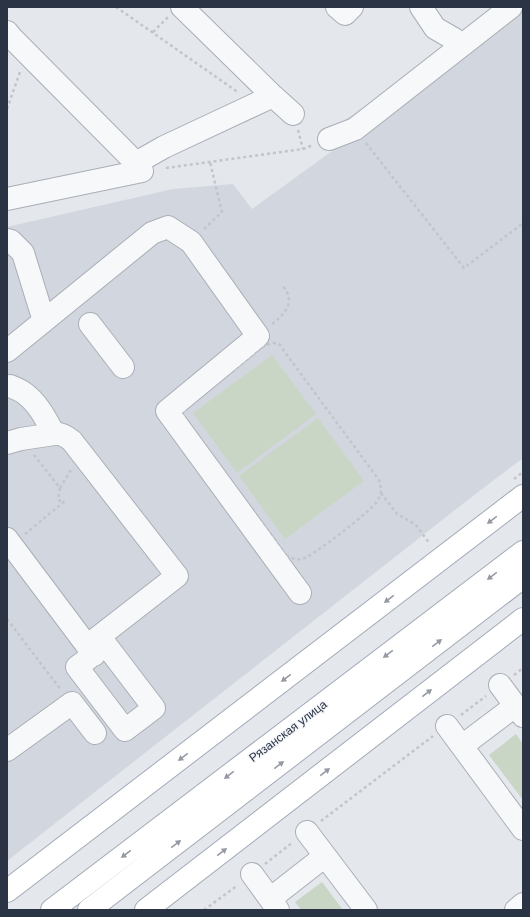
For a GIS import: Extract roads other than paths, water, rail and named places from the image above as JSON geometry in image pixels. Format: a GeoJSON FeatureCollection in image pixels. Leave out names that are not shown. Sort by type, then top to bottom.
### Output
{"type":"FeatureCollection","features":[{"type":"Feature","properties":{"kind":"main road"},"geometry":{"type":"LineString","coordinates":[[7,891],[523,496]]}},
{"type":"Feature","properties":{"kind":"main road","name":"Рязанская улица"},"geometry":{"type":"LineString","coordinates":[[52,910],[523,552]]}},
{"type":"Feature","properties":{"kind":"main road","name":"Рязанская улица"},"geometry":{"type":"LineString","coordinates":[[89,910],[523,577]]}},
{"type":"Feature","properties":{"kind":"main road"},"geometry":{"type":"LineString","coordinates":[[146,910],[523,619]]}},
{"type":"Feature","properties":{"kind":"street"},"geometry":{"type":"LineString","coordinates":[[337,7],[345,14],[352,7]]}},
{"type":"Feature","properties":{"kind":"street"},"geometry":{"type":"LineString","coordinates":[[421,7],[435,28],[454,39]]}},
{"type":"Feature","properties":{"kind":"street"},"geometry":{"type":"LineString","coordinates":[[329,140],[355,129],[511,7]]}},
{"type":"Feature","properties":{"kind":"street"},"geometry":{"type":"LineString","coordinates":[[177,10],[293,114]]}},
{"type":"Feature","properties":{"kind":"street"},"geometry":{"type":"LineString","coordinates":[[7,32],[139,167]]}},
{"type":"Feature","properties":{"kind":"street"},"geometry":{"type":"LineString","coordinates":[[7,199],[139,167],[164,147],[273,96]]}},
{"type":"Feature","properties":{"kind":"street"},"geometry":{"type":"LineString","coordinates":[[7,351],[152,233],[168,227],[191,242],[258,336],[167,411],[300,592]]}},
{"type":"Feature","properties":{"kind":"street"},"geometry":{"type":"LineString","coordinates":[[7,240],[11,241],[23,253],[44,321]]}},
{"type":"Feature","properties":{"kind":"street"},"geometry":{"type":"LineString","coordinates":[[61,307],[71,305],[78,309],[124,367]]}},
{"type":"Feature","properties":{"kind":"street"},"geometry":{"type":"LineString","coordinates":[[8,385],[24,393],[35,403],[54,434]]}},
{"type":"Feature","properties":{"kind":"street"},"geometry":{"type":"LineString","coordinates":[[9,542],[90,650],[177,576],[72,441],[58,433],[14,441]]}},
{"type":"Feature","properties":{"kind":"street"},"geometry":{"type":"LineString","coordinates":[[462,746],[519,711],[500,685]]}},
{"type":"Feature","properties":{"kind":"street"},"geometry":{"type":"LineString","coordinates":[[7,750],[72,703],[95,733]]}},
{"type":"Feature","properties":{"kind":"street"},"geometry":{"type":"LineString","coordinates":[[447,726],[523,829]]}},
{"type":"Feature","properties":{"kind":"street"},"geometry":{"type":"LineString","coordinates":[[307,832],[366,910]]}},
{"type":"Feature","properties":{"kind":"street"},"geometry":{"type":"LineString","coordinates":[[252,874],[274,905],[325,856]]}},
{"type":"Feature","properties":{"kind":"street"},"geometry":{"type":"LineString","coordinates":[[516,910],[523,904]]}}]}
